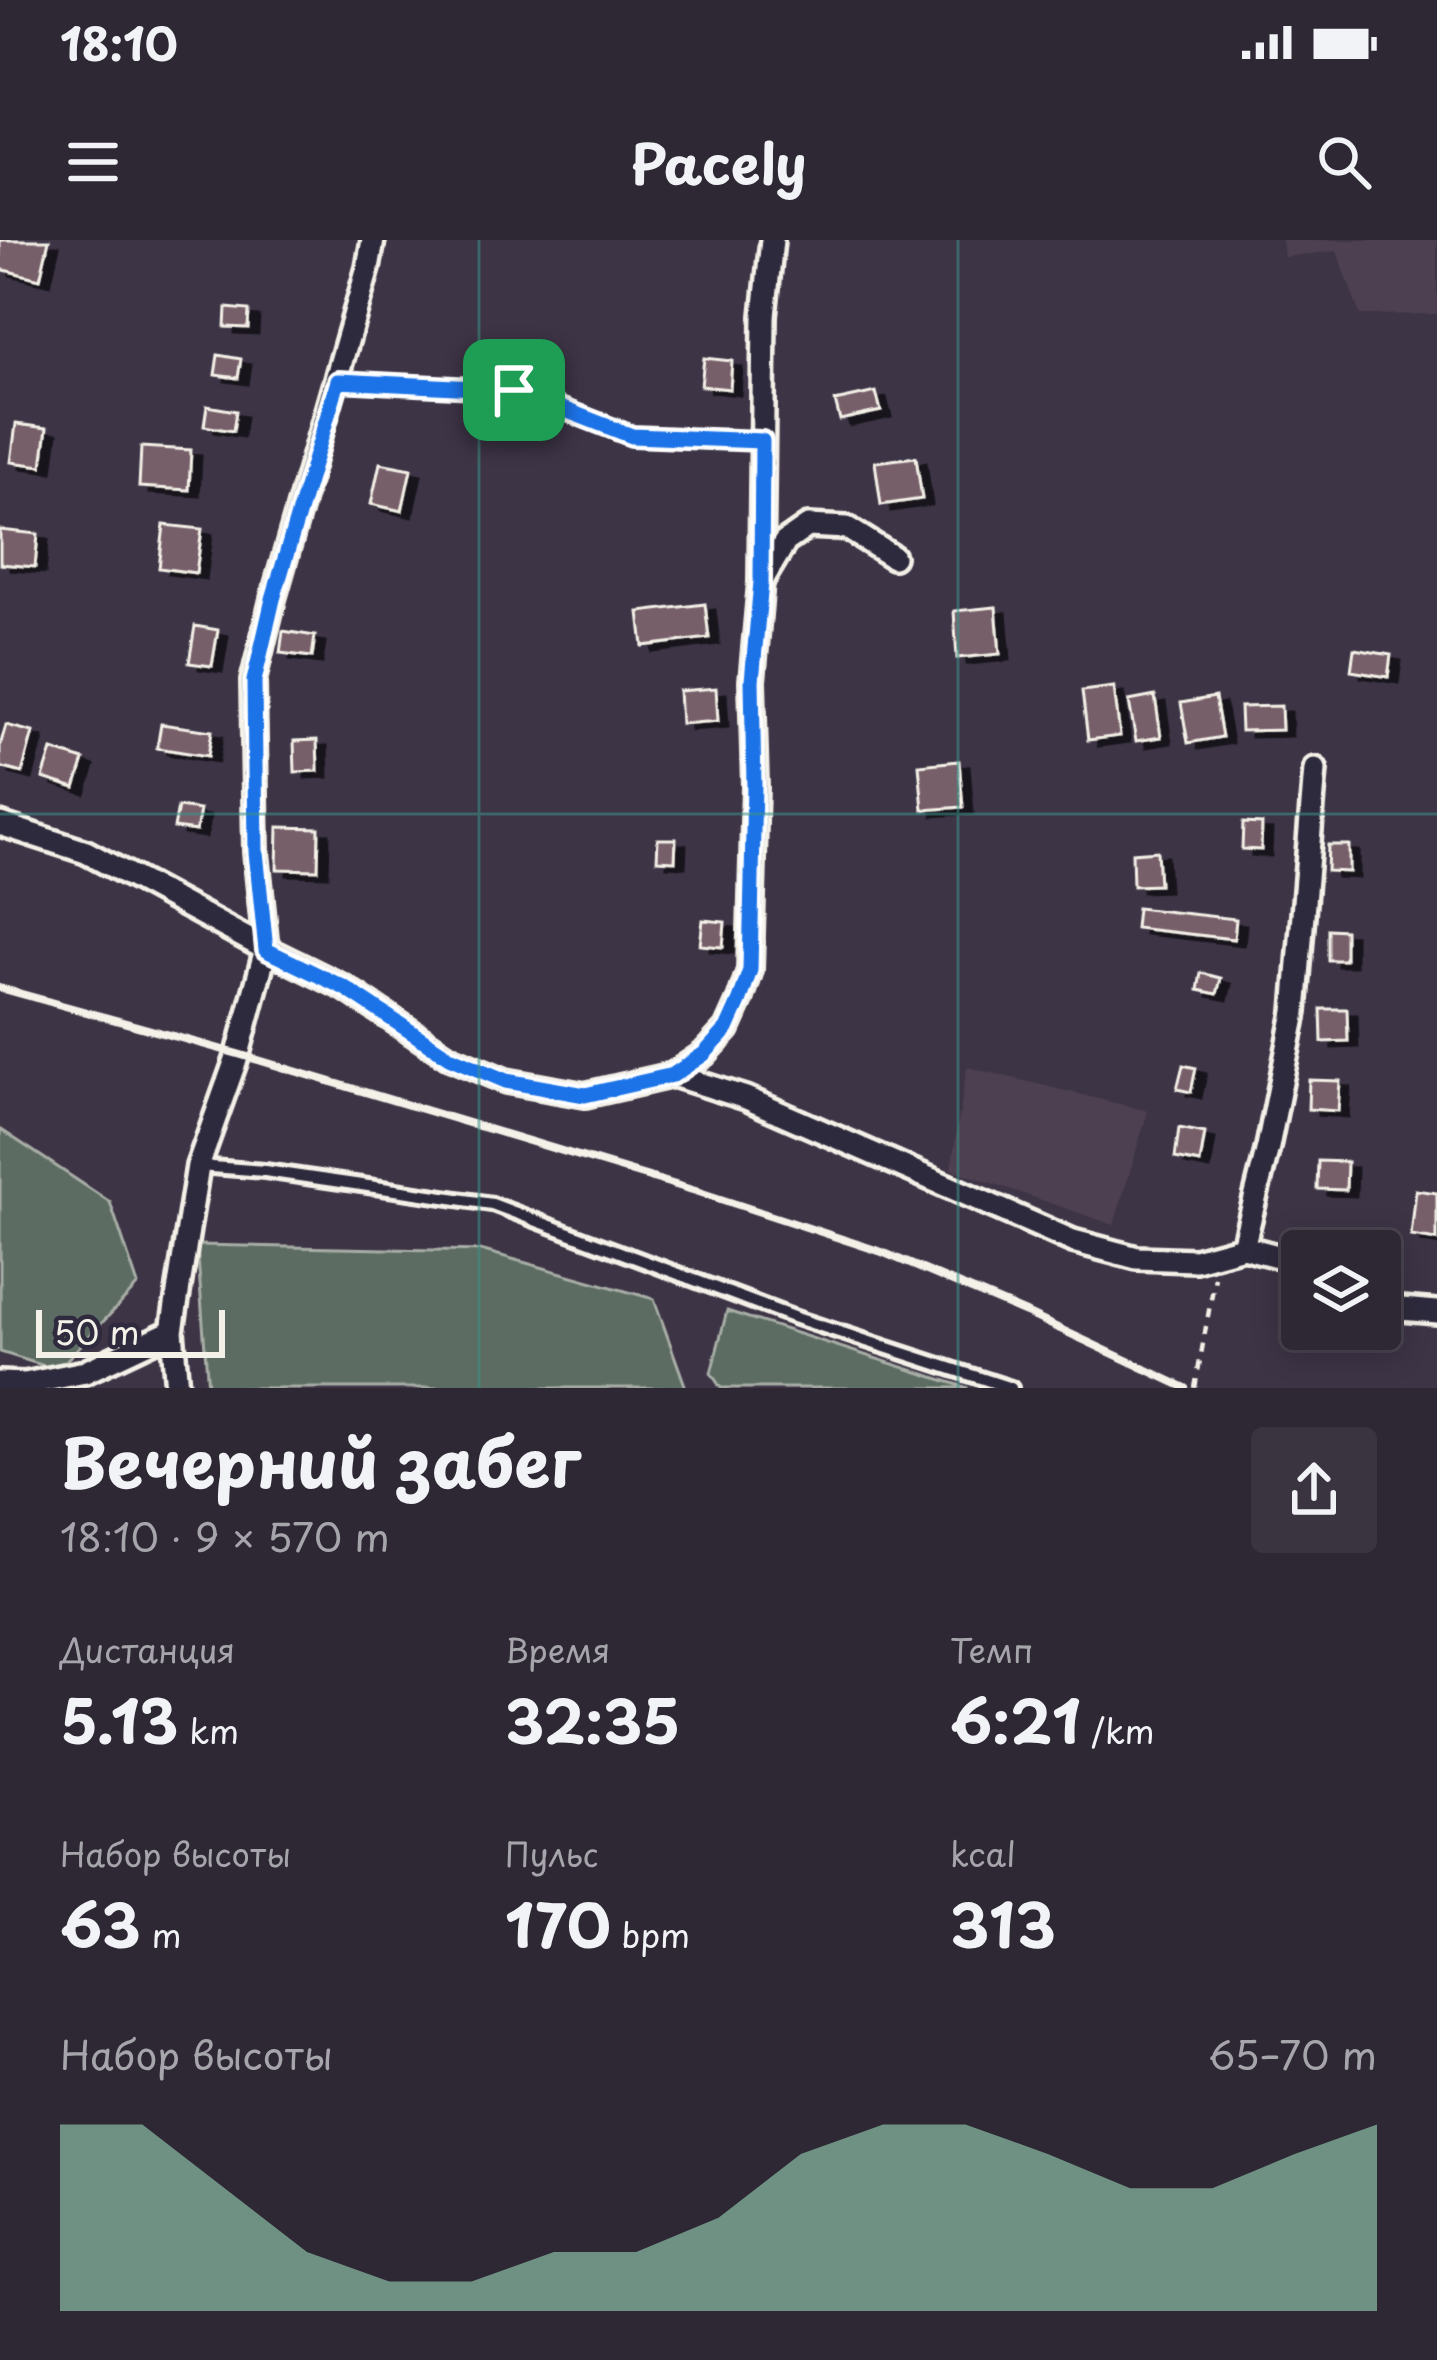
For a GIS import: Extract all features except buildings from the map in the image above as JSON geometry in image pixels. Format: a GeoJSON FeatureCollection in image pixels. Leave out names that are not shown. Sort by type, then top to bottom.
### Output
{"type":"FeatureCollection","features":[{"type":"Feature","properties":{"kind":"street"},"geometry":{"type":"LineString","coordinates":[[177,1388],[172,1331],[198,1166],[238,1054],[266,950],[256,852],[254,681],[373,240]]}},
{"type":"Feature","properties":{"kind":"street"},"geometry":{"type":"LineString","coordinates":[[0,824],[86,852],[345,988],[449,1057],[506,1081],[585,1095],[673,1075],[704,1054],[727,1029],[750,970],[752,681],[761,582],[764,316],[772,240]]}},
{"type":"Feature","properties":{"kind":"street"},"geometry":{"type":"LineString","coordinates":[[761,582],[785,542],[808,526],[847,528],[893,557]]}},
{"type":"Feature","properties":{"kind":"street"},"geometry":{"type":"LineString","coordinates":[[1243,1247],[1295,1012],[1315,769]]}},
{"type":"Feature","properties":{"kind":"street"},"geometry":{"type":"LineString","coordinates":[[673,1075],[746,1098],[1073,1240],[1137,1258],[1195,1260],[1243,1247],[1281,1257]]}},
{"type":"Feature","properties":{"kind":"street"},"geometry":{"type":"LineString","coordinates":[[1401,1309],[1437,1312]]}},
{"type":"Feature","properties":{"kind":"street"},"geometry":{"type":"LineString","coordinates":[[0,1383],[25,1384],[86,1372],[172,1331]]}},
{"type":"Feature","properties":{"kind":"lane"},"geometry":{"type":"LineString","coordinates":[[338,381],[514,390],[632,436],[762,441]]}},
{"type":"Feature","properties":{"kind":"lane"},"geometry":{"type":"LineString","coordinates":[[198,1166],[265,1171],[492,1204],[794,1317],[1011,1388]]}},
{"type":"Feature","properties":{"kind":"path"},"geometry":{"type":"LineString","coordinates":[[1195,1388],[1220,1253]]}},
{"type":"Feature","properties":{"kind":"shaded area"},"geometry":{"type":"Polygon","coordinates":[[[1282,240],[1437,240],[1437,314],[1360,315],[1337,251],[1284,257],[1282,240]]]}},
{"type":"Feature","properties":{"kind":"shaded area"},"geometry":{"type":"Polygon","coordinates":[[[967,1067],[1148,1111],[1114,1225],[951,1169],[967,1067]]]}},
{"type":"Feature","properties":{"kind":"green space"},"geometry":{"type":"Polygon","coordinates":[[[0,1129],[110,1202],[138,1285],[57,1370],[0,1352],[0,1129]]]}},
{"type":"Feature","properties":{"kind":"green space"},"geometry":{"type":"Polygon","coordinates":[[[197,1245],[484,1251],[654,1299],[686,1388],[208,1388],[197,1245]]]}},
{"type":"Feature","properties":{"kind":"green space"},"geometry":{"type":"Polygon","coordinates":[[[727,1311],[968,1388],[721,1388],[711,1373],[727,1311]]]}},
{"type":"Feature","properties":{"kind":"railway"},"geometry":{"type":"LineString","coordinates":[[0,988],[238,1054],[882,1252],[1186,1388]]}},
{"type":"Feature","properties":{"kind":"route"},"geometry":{"type":"LineString","coordinates":[[338,381],[514,390],[632,436],[762,441],[761,582],[752,681],[750,970],[727,1029],[704,1054],[673,1075],[585,1095],[506,1081],[449,1057],[345,988],[266,950],[256,852],[254,681],[273,599],[338,381]]}}]}
